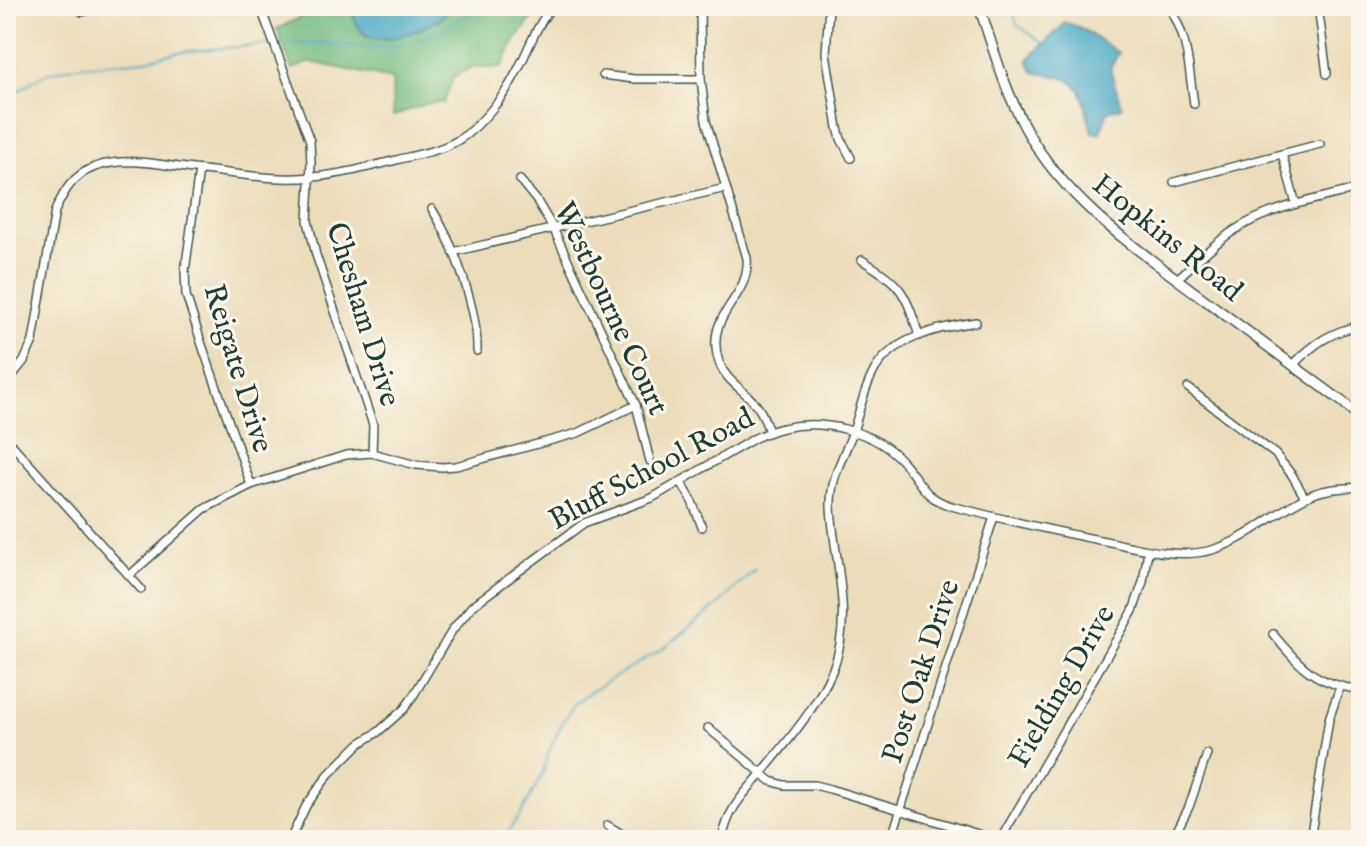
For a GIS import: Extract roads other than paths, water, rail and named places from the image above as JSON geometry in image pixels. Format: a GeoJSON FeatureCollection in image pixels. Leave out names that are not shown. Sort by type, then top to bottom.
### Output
{"type":"FeatureCollection","features":[{"type":"Feature","properties":{"kind":"main road","name":"Hopkins Road"},"geometry":{"type":"LineString","coordinates":[[979,6],[1010,95],[1027,131],[1077,198],[1114,232],[1344,403],[1361,419]]}},
{"type":"Feature","properties":{"kind":"street"},"geometry":{"type":"LineString","coordinates":[[82,12],[108,6]]}},
{"type":"Feature","properties":{"kind":"street","name":"Chesham Drive"},"geometry":{"type":"LineString","coordinates":[[260,6],[310,141],[308,221],[373,425],[372,453]]}},
{"type":"Feature","properties":{"kind":"street"},"geometry":{"type":"LineString","coordinates":[[6,384],[24,361],[33,341],[55,211],[62,194],[75,178],[95,167],[135,161],[268,177],[311,177],[371,167],[458,141],[483,118],[508,87],[541,21],[553,6]]}},
{"type":"Feature","properties":{"kind":"street"},"geometry":{"type":"LineString","coordinates":[[700,6],[701,79],[706,121],[748,266],[744,283],[718,327],[717,355],[726,376],[758,407],[769,432]]}},
{"type":"Feature","properties":{"kind":"street"},"geometry":{"type":"LineString","coordinates":[[829,6],[826,53],[838,128],[851,158]]}},
{"type":"Feature","properties":{"kind":"street"},"geometry":{"type":"LineString","coordinates":[[1168,6],[1180,28],[1194,104]]}},
{"type":"Feature","properties":{"kind":"street"},"geometry":{"type":"LineString","coordinates":[[1318,6],[1327,74]]}},
{"type":"Feature","properties":{"kind":"street"},"geometry":{"type":"LineString","coordinates":[[603,75],[634,79],[701,79]]}},
{"type":"Feature","properties":{"kind":"street"},"geometry":{"type":"LineString","coordinates":[[1174,182],[1320,144]]}},
{"type":"Feature","properties":{"kind":"street"},"geometry":{"type":"LineString","coordinates":[[1282,154],[1296,204]]}},
{"type":"Feature","properties":{"kind":"street","name":"Reigate Drive"},"geometry":{"type":"LineString","coordinates":[[199,170],[185,271],[186,295],[251,485]]}},
{"type":"Feature","properties":{"kind":"street","name":"Westbourne Court"},"geometry":{"type":"LineString","coordinates":[[520,180],[553,228],[636,405],[650,461]]}},
{"type":"Feature","properties":{"kind":"street"},"geometry":{"type":"LineString","coordinates":[[453,252],[726,188]]}},
{"type":"Feature","properties":{"kind":"street"},"geometry":{"type":"LineString","coordinates":[[1177,279],[1237,229],[1296,204],[1361,188]]}},
{"type":"Feature","properties":{"kind":"street"},"geometry":{"type":"LineString","coordinates":[[432,209],[472,302],[477,351]]}},
{"type":"Feature","properties":{"kind":"street"},"geometry":{"type":"LineString","coordinates":[[862,260],[898,286],[908,301],[919,336]]}},
{"type":"Feature","properties":{"kind":"street"},"geometry":{"type":"LineString","coordinates":[[722,840],[736,802],[803,722],[834,665],[841,640],[842,595],[831,506],[833,480],[870,380],[882,359],[894,349],[919,336],[976,322]]}},
{"type":"Feature","properties":{"kind":"street"},"geometry":{"type":"LineString","coordinates":[[1293,365],[1324,337],[1361,325]]}},
{"type":"Feature","properties":{"kind":"street"},"geometry":{"type":"LineString","coordinates":[[1188,388],[1275,454],[1305,498]]}},
{"type":"Feature","properties":{"kind":"street"},"geometry":{"type":"LineString","coordinates":[[130,575],[204,509],[251,485],[346,455],[372,453],[416,465],[456,466],[578,433],[636,405]]}},
{"type":"Feature","properties":{"kind":"street","name":"Bluff School Road"},"geometry":{"type":"LineString","coordinates":[[290,840],[306,806],[329,774],[347,755],[404,709],[453,629],[472,606],[584,523],[652,498],[755,438],[781,428],[824,425],[869,438],[894,453],[926,493],[947,505],[1148,550],[1197,553],[1225,545],[1242,538],[1305,498],[1335,488],[1361,487]]}},
{"type":"Feature","properties":{"kind":"street"},"geometry":{"type":"LineString","coordinates":[[6,438],[141,589]]}},
{"type":"Feature","properties":{"kind":"street"},"geometry":{"type":"LineString","coordinates":[[681,482],[702,527]]}},
{"type":"Feature","properties":{"kind":"street","name":"Post Oak Drive"},"geometry":{"type":"LineString","coordinates":[[891,840],[994,517]]}},
{"type":"Feature","properties":{"kind":"street","name":"Fielding Drive"},"geometry":{"type":"LineString","coordinates":[[999,840],[1133,611],[1143,582],[1148,550]]}},
{"type":"Feature","properties":{"kind":"street"},"geometry":{"type":"LineString","coordinates":[[1273,634],[1300,665],[1323,681],[1361,690]]}},
{"type":"Feature","properties":{"kind":"street"},"geometry":{"type":"LineString","coordinates":[[1310,840],[1329,719],[1340,687]]}},
{"type":"Feature","properties":{"kind":"street"},"geometry":{"type":"LineString","coordinates":[[708,728],[771,781],[830,789],[999,840]]}},
{"type":"Feature","properties":{"kind":"street"},"geometry":{"type":"LineString","coordinates":[[1172,840],[1189,807],[1207,754]]}},
{"type":"Feature","properties":{"kind":"street"},"geometry":{"type":"LineString","coordinates":[[607,825],[632,840]]}},
{"type":"Feature","properties":{"kind":"water"},"geometry":{"type":"Polygon","coordinates":[[[349,6],[447,6],[446,14],[430,25],[383,39],[364,34],[349,6]]]}},
{"type":"Feature","properties":{"kind":"water"},"geometry":{"type":"Polygon","coordinates":[[[1065,23],[1079,27],[1119,53],[1111,66],[1111,73],[1122,106],[1108,111],[1100,133],[1093,132],[1079,88],[1067,79],[1033,72],[1028,59],[1065,23]]]}},
{"type":"Feature","properties":{"kind":"waterway"},"geometry":{"type":"LineString","coordinates":[[278,44],[393,47],[433,35],[482,6]]}},
{"type":"Feature","properties":{"kind":"waterway"},"geometry":{"type":"LineString","coordinates":[[1012,6],[1017,25],[1043,43]]}},
{"type":"Feature","properties":{"kind":"waterway"},"geometry":{"type":"LineString","coordinates":[[6,99],[44,74],[77,66],[145,60],[179,52],[271,44]]}},
{"type":"Feature","properties":{"kind":"waterway"},"geometry":{"type":"LineString","coordinates":[[501,840],[534,790],[550,748],[575,703],[664,648],[718,605],[755,569]]}}]}
